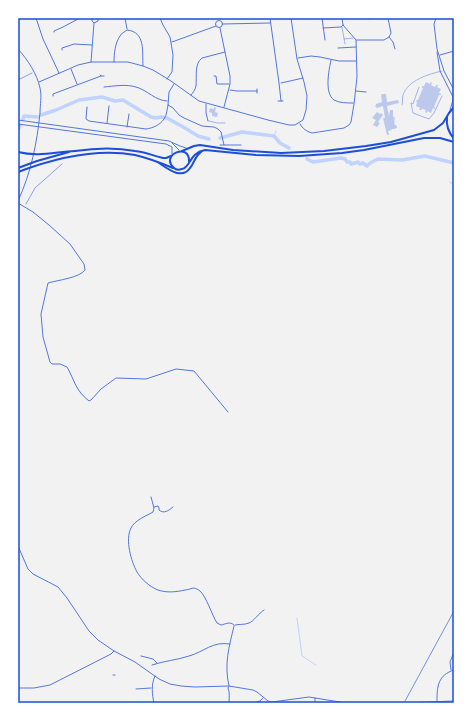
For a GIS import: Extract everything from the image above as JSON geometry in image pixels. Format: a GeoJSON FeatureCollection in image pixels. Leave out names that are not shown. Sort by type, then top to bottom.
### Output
{"type":"FeatureCollection","features":[{"type":"Feature","properties":{"kind":"highway"},"geometry":{"type":"LineString","coordinates":[[18,152],[40,155],[91,148],[112,148],[134,150],[166,158],[176,152],[202,145],[233,150],[281,152],[341,150],[391,142],[432,131],[441,125],[454,107]]}},
{"type":"Feature","properties":{"kind":"highway"},"geometry":{"type":"LineString","coordinates":[[447,116],[449,130],[454,141]]}},
{"type":"Feature","properties":{"kind":"highway"},"geometry":{"type":"LineString","coordinates":[[18,172],[37,165],[80,155],[113,152],[135,155],[178,170],[186,168],[194,156],[203,150],[256,155],[299,156],[364,150],[424,138],[440,138],[454,141]]}},
{"type":"Feature","properties":{"kind":"highway"},"geometry":{"type":"LineString","coordinates":[[155,161],[178,174],[189,170],[196,157],[203,150]]}},
{"type":"Feature","properties":{"kind":"highway"},"geometry":{"type":"LineString","coordinates":[[18,168],[37,161],[75,151]]}},
{"type":"Feature","properties":{"kind":"highway"},"geometry":{"type":"LineString","coordinates":[[180,151],[186,153],[189,158],[189,163]]}},
{"type":"Feature","properties":{"kind":"highway"},"geometry":{"type":"LineString","coordinates":[[172,155],[170,158],[171,164],[174,168]]}},
{"type":"Feature","properties":{"kind":"street"},"geometry":{"type":"LineString","coordinates":[[36,18],[43,39],[59,73]]}},
{"type":"Feature","properties":{"kind":"street"},"geometry":{"type":"LineString","coordinates":[[54,30],[80,18]]}},
{"type":"Feature","properties":{"kind":"street"},"geometry":{"type":"LineString","coordinates":[[91,62],[94,23],[92,18]]}},
{"type":"Feature","properties":{"kind":"street"},"geometry":{"type":"LineString","coordinates":[[94,23],[98,21],[98,18]]}},
{"type":"Feature","properties":{"kind":"street"},"geometry":{"type":"LineString","coordinates":[[125,18],[127,30]]}},
{"type":"Feature","properties":{"kind":"street"},"geometry":{"type":"LineString","coordinates":[[160,18],[170,37],[173,55],[172,72],[167,79]]}},
{"type":"Feature","properties":{"kind":"street"},"geometry":{"type":"LineString","coordinates":[[218,18],[223,24],[271,23]]}},
{"type":"Feature","properties":{"kind":"street"},"geometry":{"type":"LineString","coordinates":[[270,18],[282,101],[278,101]]}},
{"type":"Feature","properties":{"kind":"street"},"geometry":{"type":"LineString","coordinates":[[38,82],[78,65],[91,62],[128,62],[153,70],[199,101],[292,126],[303,120],[307,96],[298,59],[291,18]]}},
{"type":"Feature","properties":{"kind":"street"},"geometry":{"type":"LineString","coordinates":[[322,18],[325,40]]}},
{"type":"Feature","properties":{"kind":"street"},"geometry":{"type":"LineString","coordinates":[[342,18],[345,44]]}},
{"type":"Feature","properties":{"kind":"street"},"geometry":{"type":"LineString","coordinates":[[343,25],[356,40],[384,40],[389,37],[391,33],[388,18]]}},
{"type":"Feature","properties":{"kind":"street"},"geometry":{"type":"LineString","coordinates":[[436,18],[434,24],[440,71],[453,97],[449,113]]}},
{"type":"Feature","properties":{"kind":"street"},"geometry":{"type":"LineString","coordinates":[[171,42],[216,26],[216,23],[219,21]]}},
{"type":"Feature","properties":{"kind":"street"},"geometry":{"type":"LineString","coordinates":[[220,28],[223,24]]}},
{"type":"Feature","properties":{"kind":"street"},"geometry":{"type":"LineString","coordinates":[[323,28],[343,25]]}},
{"type":"Feature","properties":{"kind":"street"},"geometry":{"type":"LineString","coordinates":[[216,26],[220,28],[230,72],[230,84],[224,108]]}},
{"type":"Feature","properties":{"kind":"street"},"geometry":{"type":"LineString","coordinates":[[114,62],[114,55],[119,37],[127,30],[136,32],[142,42],[143,66]]}},
{"type":"Feature","properties":{"kind":"street"},"geometry":{"type":"LineString","coordinates":[[389,37],[393,42],[394,49]]}},
{"type":"Feature","properties":{"kind":"street"},"geometry":{"type":"LineString","coordinates":[[344,39],[354,38]]}},
{"type":"Feature","properties":{"kind":"street"},"geometry":{"type":"LineString","coordinates":[[299,123],[304,129],[312,132],[344,128],[351,122],[357,77],[356,40]]}},
{"type":"Feature","properties":{"kind":"street"},"geometry":{"type":"LineString","coordinates":[[62,50],[61,47],[74,44],[92,45]]}},
{"type":"Feature","properties":{"kind":"street"},"geometry":{"type":"LineString","coordinates":[[338,48],[356,47]]}},
{"type":"Feature","properties":{"kind":"street"},"geometry":{"type":"LineString","coordinates":[[18,49],[34,72],[40,89],[41,98],[36,141],[31,165],[18,202],[33,212],[70,244],[85,267],[85,271],[83,273],[50,283],[48,285],[41,314],[42,337],[51,363],[64,365],[67,367],[82,396],[88,401],[116,378],[146,380],[176,368],[194,370],[228,412]]}},
{"type":"Feature","properties":{"kind":"street"},"geometry":{"type":"LineString","coordinates":[[438,55],[454,51]]}},
{"type":"Feature","properties":{"kind":"street"},"geometry":{"type":"LineString","coordinates":[[191,96],[196,88],[197,64],[199,59],[226,52]]}},
{"type":"Feature","properties":{"kind":"street"},"geometry":{"type":"LineString","coordinates":[[438,55],[454,90]]}},
{"type":"Feature","properties":{"kind":"street"},"geometry":{"type":"LineString","coordinates":[[298,59],[311,56],[331,60],[357,61]]}},
{"type":"Feature","properties":{"kind":"street"},"geometry":{"type":"LineString","coordinates":[[331,60],[328,78],[329,93],[334,100],[354,104]]}},
{"type":"Feature","properties":{"kind":"street"},"geometry":{"type":"LineString","coordinates":[[71,68],[77,84]]}},
{"type":"Feature","properties":{"kind":"street"},"geometry":{"type":"LineString","coordinates":[[402,105],[403,95],[407,87],[418,80],[440,71],[444,71]]}},
{"type":"Feature","properties":{"kind":"street"},"geometry":{"type":"LineString","coordinates":[[53,96],[53,94],[77,84],[104,76]]}},
{"type":"Feature","properties":{"kind":"street"},"geometry":{"type":"LineString","coordinates":[[216,76],[217,84]]}},
{"type":"Feature","properties":{"kind":"street"},"geometry":{"type":"LineString","coordinates":[[280,83],[303,78]]}},
{"type":"Feature","properties":{"kind":"street"},"geometry":{"type":"LineString","coordinates":[[87,107],[87,120],[127,127],[150,128],[157,125],[166,116],[169,92],[174,84]]}},
{"type":"Feature","properties":{"kind":"street"},"geometry":{"type":"LineString","coordinates":[[213,84],[230,84]]}},
{"type":"Feature","properties":{"kind":"street"},"geometry":{"type":"LineString","coordinates":[[104,87],[122,85],[137,86],[161,100],[168,100]]}},
{"type":"Feature","properties":{"kind":"street"},"geometry":{"type":"LineString","coordinates":[[419,87],[413,104],[411,103],[413,113],[429,119],[434,113],[442,96]]}},
{"type":"Feature","properties":{"kind":"street"},"geometry":{"type":"LineString","coordinates":[[229,90],[237,92],[257,91]]}},
{"type":"Feature","properties":{"kind":"street"},"geometry":{"type":"LineString","coordinates":[[356,90],[366,92]]}},
{"type":"Feature","properties":{"kind":"street"},"geometry":{"type":"LineString","coordinates":[[206,103],[207,121],[226,123]]}},
{"type":"Feature","properties":{"kind":"street"},"geometry":{"type":"LineString","coordinates":[[168,105],[184,118],[202,126],[214,127],[218,129],[221,132],[224,145]]}},
{"type":"Feature","properties":{"kind":"street"},"geometry":{"type":"LineString","coordinates":[[106,108],[109,107],[107,124]]}},
{"type":"Feature","properties":{"kind":"street"},"geometry":{"type":"LineString","coordinates":[[126,115],[129,115],[127,127]]}},
{"type":"Feature","properties":{"kind":"street"},"geometry":{"type":"LineString","coordinates":[[18,120],[169,141],[188,148]]}},
{"type":"Feature","properties":{"kind":"street"},"geometry":{"type":"LineString","coordinates":[[18,124],[168,144],[172,148],[172,155]]}},
{"type":"Feature","properties":{"kind":"street"},"geometry":{"type":"LineString","coordinates":[[169,141],[180,151]]}},
{"type":"Feature","properties":{"kind":"street"},"geometry":{"type":"LineString","coordinates":[[220,144],[241,145]]}},
{"type":"Feature","properties":{"kind":"street"},"geometry":{"type":"LineString","coordinates":[[151,496],[156,511]]}},
{"type":"Feature","properties":{"kind":"street"},"geometry":{"type":"LineString","coordinates":[[154,508],[158,506],[159,508],[156,511]]}},
{"type":"Feature","properties":{"kind":"street"},"geometry":{"type":"LineString","coordinates":[[173,507],[166,512],[156,511],[143,517],[131,528],[129,541],[130,554],[137,573],[144,581],[157,590],[168,592],[195,588],[200,591],[217,623],[221,625],[230,622],[234,626]]}},
{"type":"Feature","properties":{"kind":"street"},"geometry":{"type":"LineString","coordinates":[[18,546],[28,570],[58,587],[85,625],[98,640],[170,684],[195,687],[230,686],[253,690],[272,703],[303,698],[315,698],[346,703]]}},
{"type":"Feature","properties":{"kind":"street"},"geometry":{"type":"LineString","coordinates":[[234,626],[252,622],[259,613],[264,610]]}},
{"type":"Feature","properties":{"kind":"street"},"geometry":{"type":"LineString","coordinates":[[229,703],[228,698],[230,693],[228,688],[230,686],[227,655],[234,626]]}},
{"type":"Feature","properties":{"kind":"street"},"geometry":{"type":"LineString","coordinates":[[152,665],[189,656],[213,645],[225,643],[230,644]]}},
{"type":"Feature","properties":{"kind":"street"},"geometry":{"type":"LineString","coordinates":[[18,688],[34,688],[50,685],[111,654],[114,651]]}},
{"type":"Feature","properties":{"kind":"street"},"geometry":{"type":"LineString","coordinates":[[452,670],[450,662],[454,652]]}},
{"type":"Feature","properties":{"kind":"street"},"geometry":{"type":"LineString","coordinates":[[140,656],[155,660],[158,663]]}},
{"type":"Feature","properties":{"kind":"street"},"geometry":{"type":"LineString","coordinates":[[437,702],[438,684],[442,677],[454,670]]}},
{"type":"Feature","properties":{"kind":"street"},"geometry":{"type":"LineString","coordinates":[[154,703],[152,682],[155,676]]}},
{"type":"Feature","properties":{"kind":"street"},"geometry":{"type":"LineString","coordinates":[[136,689],[153,687]]}},
{"type":"Feature","properties":{"kind":"street"},"geometry":{"type":"LineString","coordinates":[[253,703],[260,701],[263,698]]}},
{"type":"Feature","properties":{"kind":"street"},"geometry":{"type":"LineString","coordinates":[[315,698],[315,703]]}},
{"type":"Feature","properties":{"kind":"street"},"geometry":{"type":"LineString","coordinates":[[404,703],[454,701]]}},
{"type":"Feature","properties":{"kind":"path"},"geometry":{"type":"LineString","coordinates":[[18,78],[20,79],[34,72]]}},
{"type":"Feature","properties":{"kind":"path"},"geometry":{"type":"LineString","coordinates":[[24,207],[32,191],[62,164]]}},
{"type":"Feature","properties":{"kind":"building"},"geometry":{"type":"Polygon","coordinates":[[[426,82],[430,84],[430,82],[432,83],[431,85],[435,87],[438,85],[437,87],[441,89],[439,93],[441,95],[439,95],[434,107],[436,108],[433,108],[431,113],[427,111],[427,113],[425,112],[426,110],[422,109],[419,110],[420,108],[416,106],[416,101],[418,100],[423,88],[422,86],[424,86],[426,82]]]}},
{"type":"Feature","properties":{"kind":"building"},"geometry":{"type":"Polygon","coordinates":[[[382,94],[386,94],[387,102],[398,100],[399,103],[387,106],[389,116],[390,110],[393,110],[393,117],[394,116],[395,119],[394,123],[397,126],[397,128],[388,131],[389,135],[387,135],[383,118],[385,118],[383,106],[377,108],[375,106],[376,104],[382,102],[382,94]]]}},
{"type":"Feature","properties":{"kind":"building"},"geometry":{"type":"Polygon","coordinates":[[[214,107],[216,108],[215,112],[218,113],[217,117],[212,116],[212,113],[209,112],[210,108],[214,109],[214,107]]]}},
{"type":"Feature","properties":{"kind":"building"},"geometry":{"type":"Polygon","coordinates":[[[377,112],[383,115],[378,122],[380,123],[377,127],[373,125],[376,120],[372,118],[377,112]]]}},
{"type":"Feature","properties":{"kind":"waterway"},"geometry":{"type":"LineString","coordinates":[[41,115],[79,100],[102,97],[115,101],[123,100],[151,117],[167,118],[198,136],[209,139]]}},
{"type":"Feature","properties":{"kind":"waterway"},"geometry":{"type":"LineString","coordinates":[[23,119],[24,116],[38,117]]}},
{"type":"Feature","properties":{"kind":"waterway"},"geometry":{"type":"LineString","coordinates":[[18,130],[20,126]]}},
{"type":"Feature","properties":{"kind":"waterway"},"geometry":{"type":"LineString","coordinates":[[274,136],[276,131]]}},
{"type":"Feature","properties":{"kind":"waterway"},"geometry":{"type":"LineString","coordinates":[[220,138],[242,132],[274,136],[280,143],[289,148]]}},
{"type":"Feature","properties":{"kind":"waterway"},"geometry":{"type":"LineString","coordinates":[[307,159],[313,162],[341,158],[345,159],[351,164],[358,162],[367,166],[378,159],[402,160],[425,156],[454,163]]}},
{"type":"Feature","properties":{"kind":"waterway"},"geometry":{"type":"LineString","coordinates":[[450,182],[454,185]]}},
{"type":"Feature","properties":{"kind":"waterway"},"geometry":{"type":"LineString","coordinates":[[297,618],[302,656],[316,665]]}},
{"type":"Feature","properties":{"kind":"railway"},"geometry":{"type":"LineString","coordinates":[[404,703],[454,611]]}}]}
